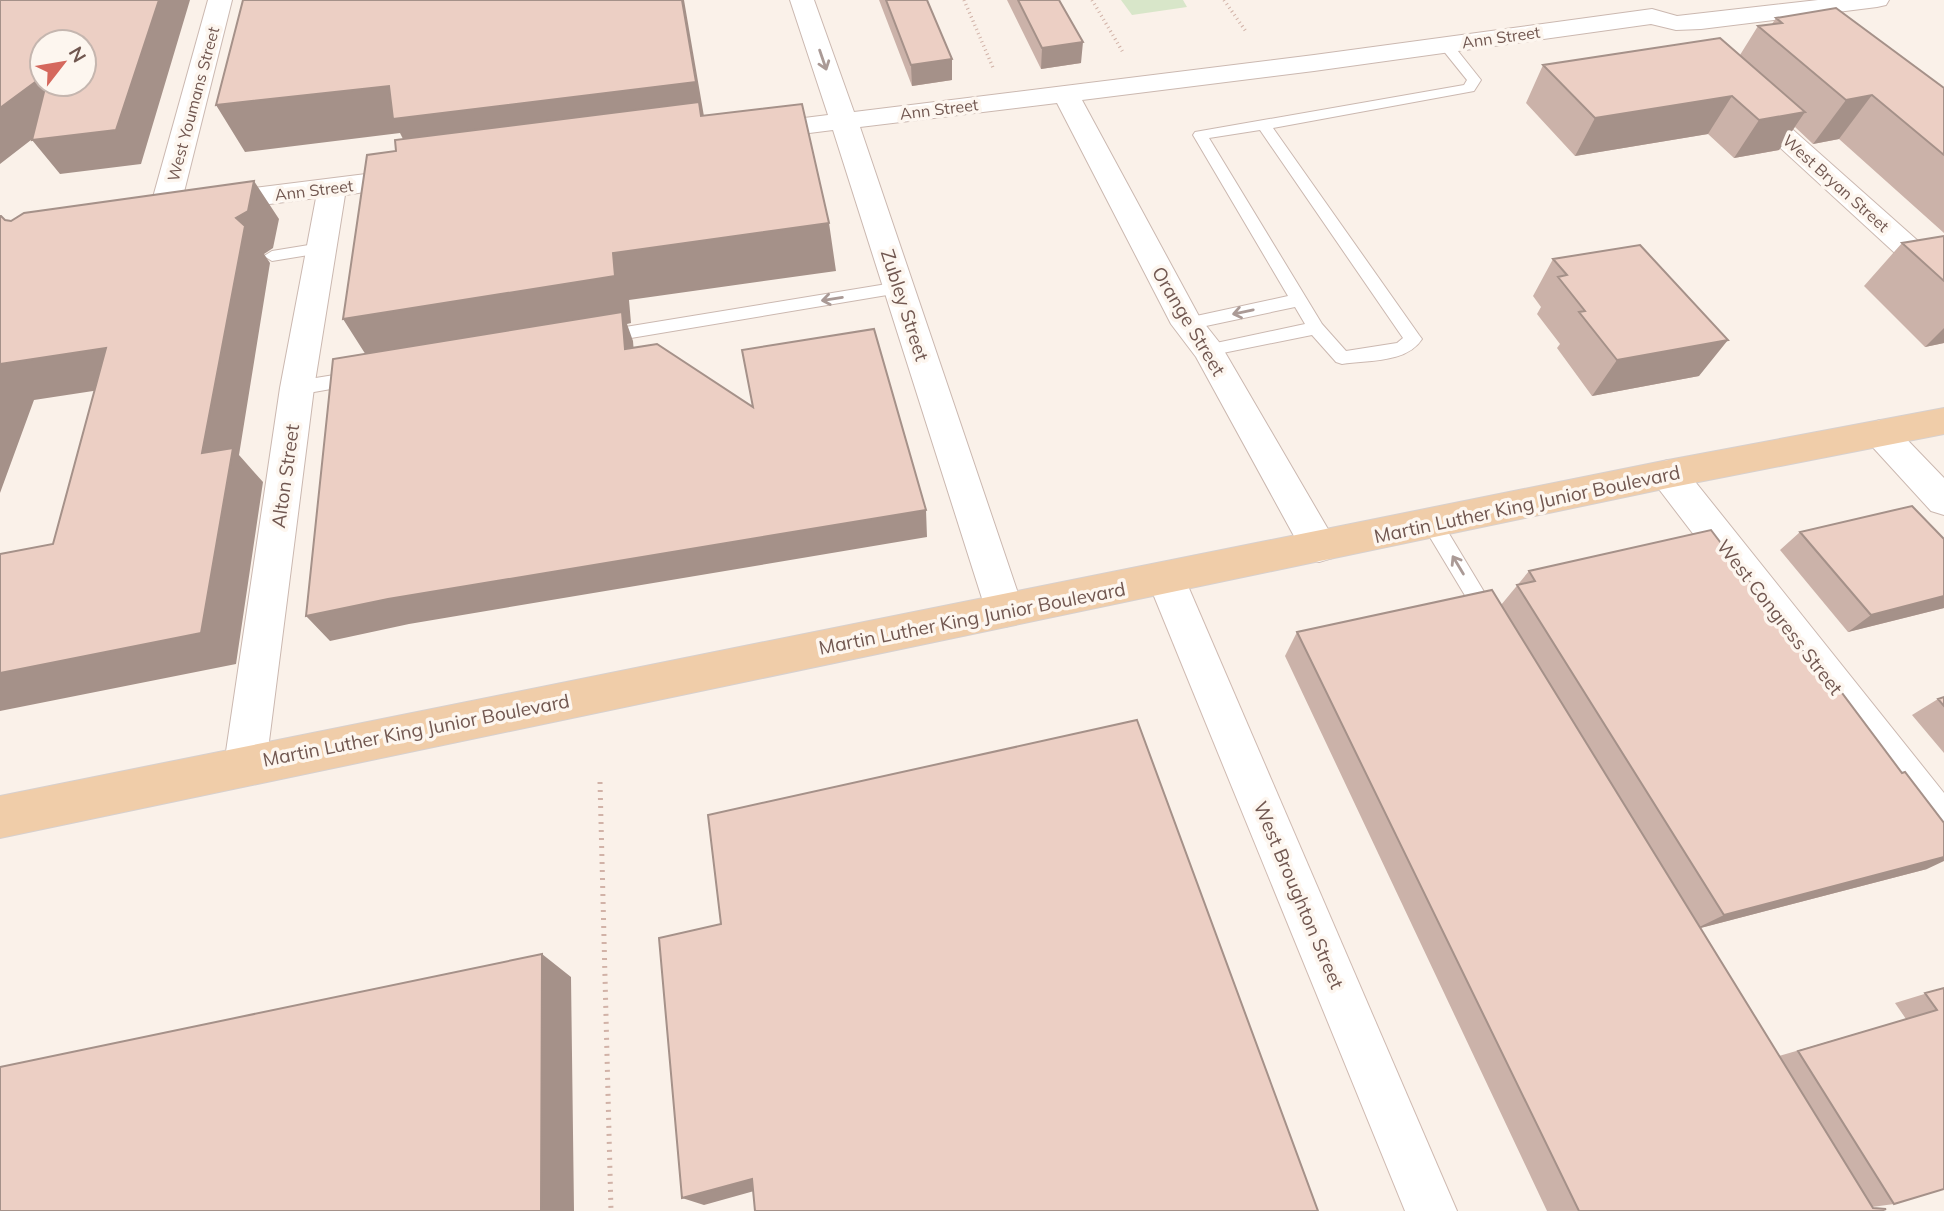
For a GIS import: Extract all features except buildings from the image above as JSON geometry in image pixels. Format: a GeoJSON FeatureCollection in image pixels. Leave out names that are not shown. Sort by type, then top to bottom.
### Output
{"type":"FeatureCollection","features":[{"type":"Feature","properties":{"kind":"main road","name":"Martin Luther King Junior Boulevard"},"geometry":{"type":"LineString","coordinates":[[0,817],[1668,474],[1944,421]]}},
{"type":"Feature","properties":{"kind":"street","name":"West Youmans Street"},"geometry":{"type":"LineString","coordinates":[[152,210],[220,0]]}},
{"type":"Feature","properties":{"kind":"street","name":"Zubley Street"},"geometry":{"type":"LineString","coordinates":[[802,0],[1005,611]]}},
{"type":"Feature","properties":{"kind":"street","name":"Ann Street"},"geometry":{"type":"LineString","coordinates":[[734,135],[1300,65],[1445,44],[1643,8],[1676,23],[1689,23],[1877,0]]}},
{"type":"Feature","properties":{"kind":"street"},"geometry":{"type":"LineString","coordinates":[[1643,8],[1692,52]]}},
{"type":"Feature","properties":{"kind":"street","name":"West Bryan Street"},"geometry":{"type":"LineString","coordinates":[[1732,89],[1944,281]]}},
{"type":"Feature","properties":{"kind":"street","name":"Orange Street"},"geometry":{"type":"LineString","coordinates":[[1065,93],[1187,324],[1208,350],[1319,547]]}},
{"type":"Feature","properties":{"kind":"street","name":"Ann Street"},"geometry":{"type":"LineString","coordinates":[[152,210],[443,173]]}},
{"type":"Feature","properties":{"kind":"street","name":"Alton Street"},"geometry":{"type":"LineString","coordinates":[[245,765],[297,388],[332,188]]}},
{"type":"Feature","properties":{"kind":"street"},"geometry":{"type":"LineString","coordinates":[[1880,433],[1944,501]]}},
{"type":"Feature","properties":{"kind":"street","name":"West Congress Street"},"geometry":{"type":"LineString","coordinates":[[1668,474],[1944,827]]}},
{"type":"Feature","properties":{"kind":"street","name":"West Broughton Street"},"geometry":{"type":"LineString","coordinates":[[1166,579],[1431,1211]]}},
{"type":"Feature","properties":{"kind":"lane"},"geometry":{"type":"LineString","coordinates":[[1264,125],[1413,339],[1402,349],[1342,358],[1316,328],[1298,300],[1200,135],[1469,88],[1474,80],[1445,44]]}},
{"type":"Feature","properties":{"kind":"lane"},"geometry":{"type":"LineString","coordinates":[[272,256],[321,248]]}},
{"type":"Feature","properties":{"kind":"lane"},"geometry":{"type":"LineString","coordinates":[[584,340],[899,288]]}},
{"type":"Feature","properties":{"kind":"lane"},"geometry":{"type":"LineString","coordinates":[[1187,324],[1298,300]]}},
{"type":"Feature","properties":{"kind":"lane"},"geometry":{"type":"LineString","coordinates":[[1208,350],[1316,328]]}},
{"type":"Feature","properties":{"kind":"lane"},"geometry":{"type":"LineString","coordinates":[[297,388],[379,374]]}},
{"type":"Feature","properties":{"kind":"lane"},"geometry":{"type":"LineString","coordinates":[[1432,523],[1501,637]]}},
{"type":"Feature","properties":{"kind":"path"},"geometry":{"type":"LineString","coordinates":[[964,0],[996,73]]}},
{"type":"Feature","properties":{"kind":"path"},"geometry":{"type":"LineString","coordinates":[[1092,0],[1130,65]]}},
{"type":"Feature","properties":{"kind":"path"},"geometry":{"type":"LineString","coordinates":[[1224,0],[1247,33]]}},
{"type":"Feature","properties":{"kind":"path"},"geometry":{"type":"LineString","coordinates":[[600,782],[611,1211]]}},
{"type":"Feature","properties":{"kind":"green space"},"geometry":{"type":"Polygon","coordinates":[[[1121,0],[1183,0],[1187,7],[1132,15],[1121,0]]]}}]}
